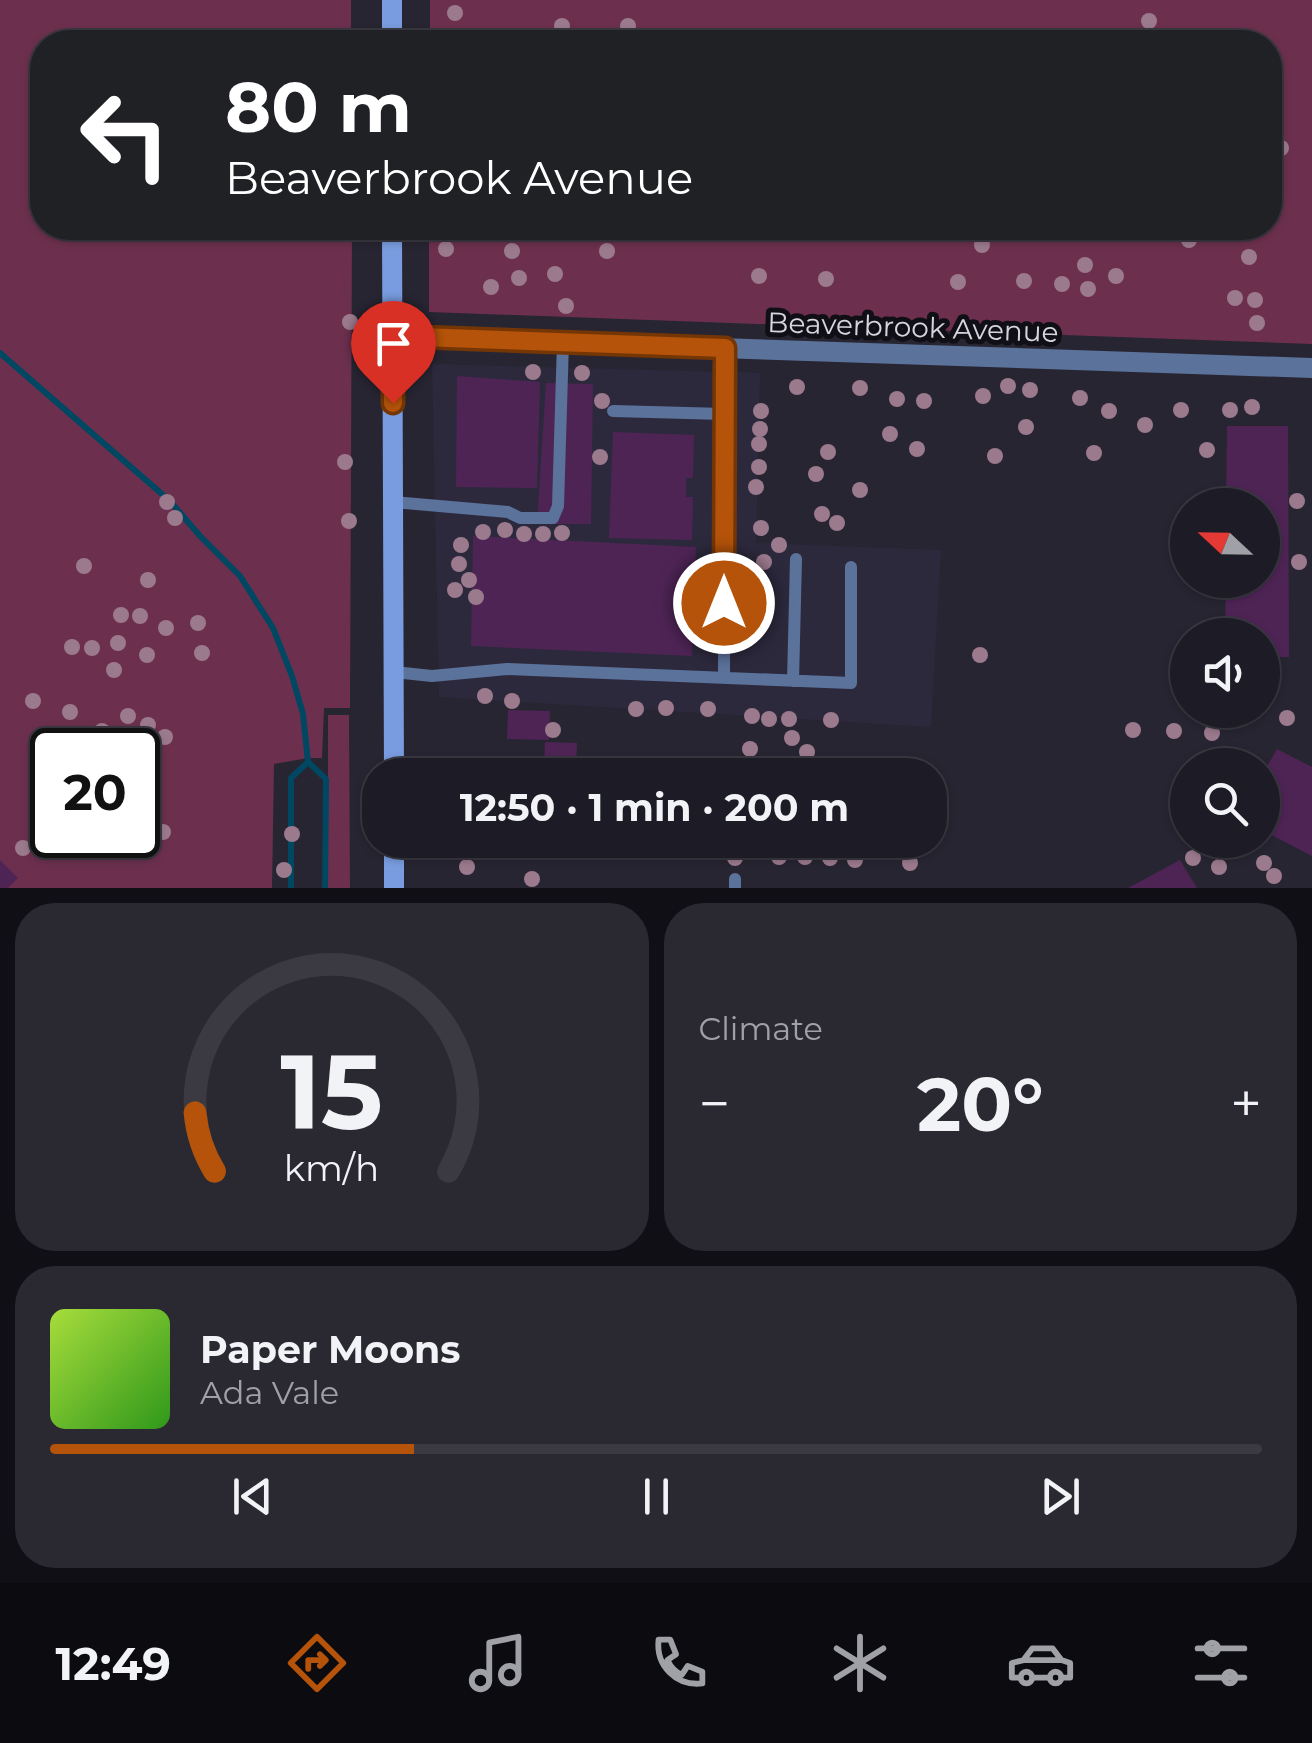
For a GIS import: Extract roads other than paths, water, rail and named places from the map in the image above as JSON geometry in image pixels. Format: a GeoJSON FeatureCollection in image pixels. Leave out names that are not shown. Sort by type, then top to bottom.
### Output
{"type":"FeatureCollection","features":[{"type":"Feature","properties":{"kind":"main road"},"geometry":{"type":"LineString","coordinates":[[392,0],[392,30]]}},
{"type":"Feature","properties":{"kind":"main road"},"geometry":{"type":"LineString","coordinates":[[392,240],[394,758]]}},
{"type":"Feature","properties":{"kind":"main road"},"geometry":{"type":"LineString","coordinates":[[394,858],[394,888]]}},
{"type":"Feature","properties":{"kind":"street","name":"Beaverbrook Avenue"},"geometry":{"type":"LineString","coordinates":[[393,336],[1312,368]]}},
{"type":"Feature","properties":{"kind":"lane"},"geometry":{"type":"LineString","coordinates":[[393,502],[508,512],[520,518],[553,518],[558,506],[564,342]]}},
{"type":"Feature","properties":{"kind":"lane"},"geometry":{"type":"LineString","coordinates":[[724,678],[725,348]]}},
{"type":"Feature","properties":{"kind":"lane"},"geometry":{"type":"LineString","coordinates":[[612,411],[724,414]]}},
{"type":"Feature","properties":{"kind":"lane"},"geometry":{"type":"LineString","coordinates":[[792,681],[796,558]]}},
{"type":"Feature","properties":{"kind":"lane"},"geometry":{"type":"LineString","coordinates":[[394,672],[432,676],[506,669],[852,684],[851,568]]}},
{"type":"Feature","properties":{"kind":"waterway"},"geometry":{"type":"LineString","coordinates":[[0,353],[170,501],[240,576],[273,628],[303,714],[308,762],[326,779],[325,888]]}},
{"type":"Feature","properties":{"kind":"waterway"},"geometry":{"type":"LineString","coordinates":[[291,888],[291,778],[308,762]]}}]}
